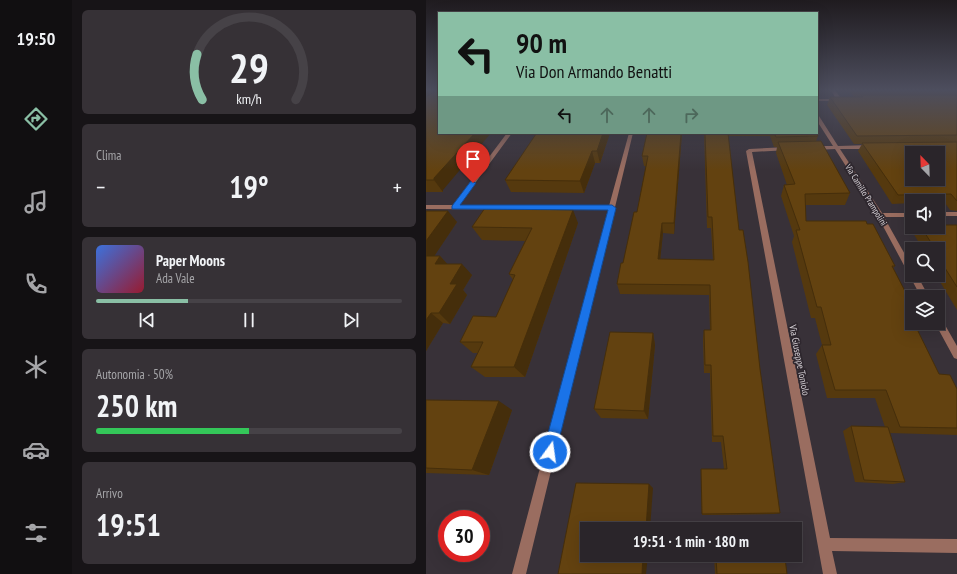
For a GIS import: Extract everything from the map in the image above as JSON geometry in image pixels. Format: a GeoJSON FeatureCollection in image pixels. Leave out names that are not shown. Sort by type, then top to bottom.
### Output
{"type":"FeatureCollection","features":[{"type":"Feature","properties":{"kind":"street","name":"Via Camillo Prampolini"},"geometry":{"type":"LineString","coordinates":[[818,119],[880,215],[905,261]]}},
{"type":"Feature","properties":{"kind":"street"},"geometry":{"type":"LineString","coordinates":[[454,208],[509,134]]}},
{"type":"Feature","properties":{"kind":"street"},"geometry":{"type":"LineString","coordinates":[[519,574],[631,134]]}},
{"type":"Feature","properties":{"kind":"street"},"geometry":{"type":"LineString","coordinates":[[804,149],[874,147]]}},
{"type":"Feature","properties":{"kind":"street","name":"Via Giuseppe Toniolo"},"geometry":{"type":"LineString","coordinates":[[796,149],[749,151],[830,574]]}},
{"type":"Feature","properties":{"kind":"street"},"geometry":{"type":"LineString","coordinates":[[426,207],[612,208]]}},
{"type":"Feature","properties":{"kind":"street"},"geometry":{"type":"LineString","coordinates":[[945,214],[957,214]]}},
{"type":"Feature","properties":{"kind":"street"},"geometry":{"type":"LineString","coordinates":[[880,215],[905,215]]}},
{"type":"Feature","properties":{"kind":"street"},"geometry":{"type":"LineString","coordinates":[[943,330],[957,355]]}},
{"type":"Feature","properties":{"kind":"street"},"geometry":{"type":"LineString","coordinates":[[824,544],[957,546]]}},
{"type":"Feature","properties":{"kind":"building"},"geometry":{"type":"Polygon","coordinates":[[[426,117],[438,117],[438,134],[474,134],[434,178],[434,180],[426,180],[426,117]]]}},
{"type":"Feature","properties":{"kind":"building"},"geometry":{"type":"Polygon","coordinates":[[[844,117],[957,117],[957,135],[857,136],[844,117]]]}},
{"type":"Feature","properties":{"kind":"building"},"geometry":{"type":"Polygon","coordinates":[[[536,134],[603,134],[597,151],[592,151],[580,181],[505,180],[536,134]]]}},
{"type":"Feature","properties":{"kind":"building"},"geometry":{"type":"Polygon","coordinates":[[[647,134],[681,134],[674,223],[662,223],[658,259],[714,260],[712,217],[708,217],[705,134],[728,134],[739,230],[743,230],[748,262],[760,369],[780,513],[702,514],[701,469],[727,469],[723,436],[713,436],[711,365],[705,365],[704,330],[711,330],[710,285],[617,284],[634,212],[637,212],[648,156],[642,156],[647,134]]]}},
{"type":"Feature","properties":{"kind":"building"},"geometry":{"type":"Polygon","coordinates":[[[774,134],[817,134],[818,136],[776,137],[774,134]]]}},
{"type":"Feature","properties":{"kind":"building"},"geometry":{"type":"Polygon","coordinates":[[[821,141],[850,193],[805,194],[806,221],[866,221],[867,224],[873,224],[895,266],[892,266],[905,291],[905,330],[917,330],[939,374],[950,375],[957,389],[957,428],[900,427],[886,390],[835,390],[822,345],[831,345],[821,307],[817,307],[796,230],[800,230],[784,185],[795,184],[778,142],[821,141]]]}},
{"type":"Feature","properties":{"kind":"building"},"geometry":{"type":"Polygon","coordinates":[[[957,142],[957,201],[951,194],[898,195],[862,143],[957,142]]]}},
{"type":"Feature","properties":{"kind":"building"},"geometry":{"type":"Polygon","coordinates":[[[485,208],[573,210],[514,367],[471,367],[483,342],[460,342],[473,316],[496,317],[515,275],[509,274],[532,228],[472,227],[485,208]]]}},
{"type":"Feature","properties":{"kind":"building"},"geometry":{"type":"Polygon","coordinates":[[[426,211],[448,211],[426,241],[426,211]]]}},
{"type":"Feature","properties":{"kind":"building"},"geometry":{"type":"Polygon","coordinates":[[[945,225],[957,225],[957,287],[945,268],[945,242],[931,242],[926,234],[945,234],[945,225]]]}},
{"type":"Feature","properties":{"kind":"building"},"geometry":{"type":"Polygon","coordinates":[[[426,256],[440,256],[435,264],[462,264],[450,284],[457,284],[439,313],[431,313],[426,320],[426,256]]]}},
{"type":"Feature","properties":{"kind":"building"},"geometry":{"type":"Polygon","coordinates":[[[610,332],[653,333],[644,411],[594,409],[610,332]]]}},
{"type":"Feature","properties":{"kind":"building"},"geometry":{"type":"Polygon","coordinates":[[[426,400],[499,401],[472,470],[426,468],[426,400]]]}},
{"type":"Feature","properties":{"kind":"building"},"geometry":{"type":"Polygon","coordinates":[[[851,426],[888,427],[905,482],[864,480],[851,426]]]}},
{"type":"Feature","properties":{"kind":"building"},"geometry":{"type":"Polygon","coordinates":[[[576,483],[649,484],[646,522],[580,522],[580,562],[643,562],[642,574],[558,574],[576,483]]]}},
{"type":"Feature","properties":{"kind":"building"},"geometry":{"type":"Polygon","coordinates":[[[716,562],[786,562],[787,574],[717,574],[716,562]]]}},
{"type":"Feature","properties":{"kind":"route"},"geometry":{"type":"LineString","coordinates":[[473,183],[454,208],[612,208],[550,452]]}}]}
